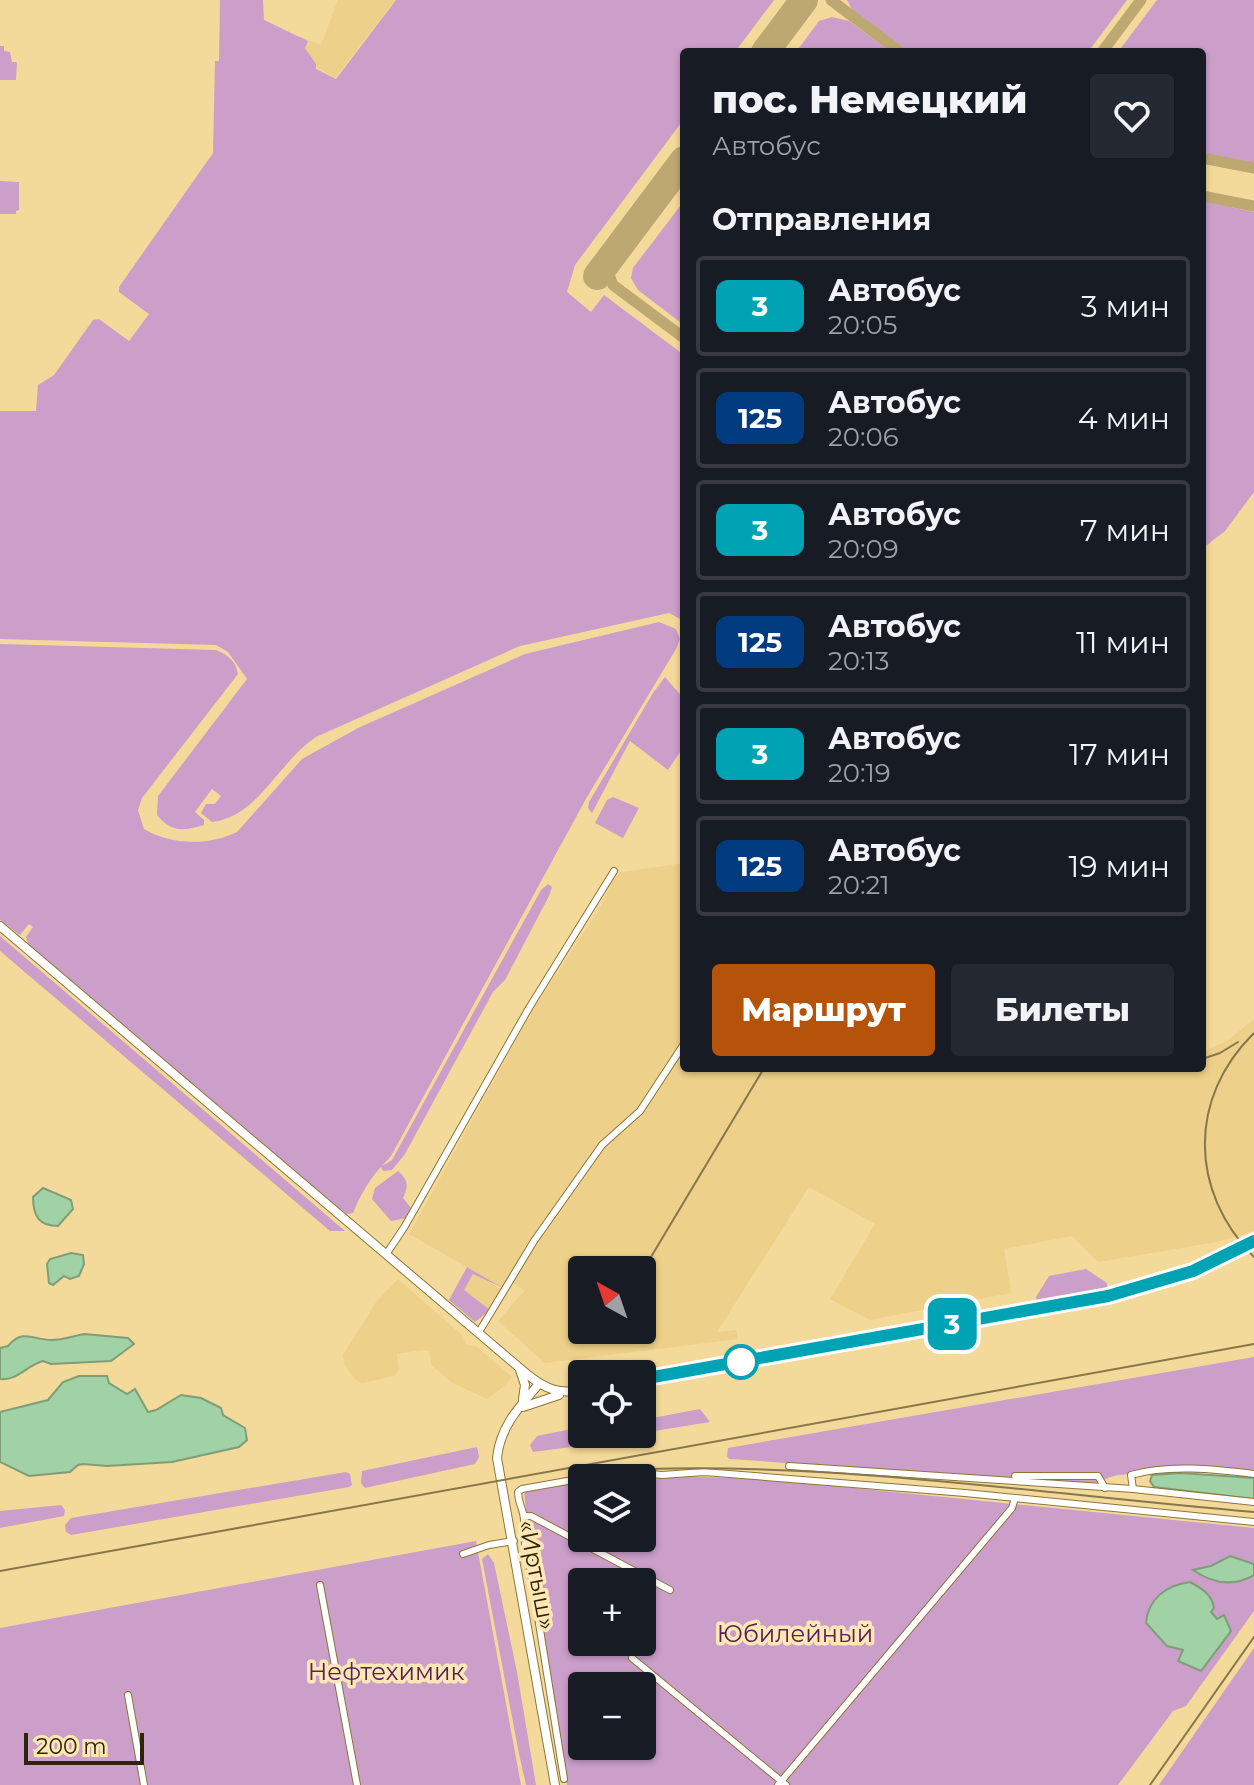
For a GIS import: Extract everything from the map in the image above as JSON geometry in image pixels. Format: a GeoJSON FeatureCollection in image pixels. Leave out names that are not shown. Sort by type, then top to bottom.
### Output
{"type":"FeatureCollection","features":[{"type":"Feature","properties":{"kind":"main road"},"geometry":{"type":"LineString","coordinates":[[0,926],[517,1366],[539,1384],[563,1393]]}},
{"type":"Feature","properties":{"kind":"main road"},"geometry":{"type":"LineString","coordinates":[[656,1377],[1108,1296],[1193,1271],[1254,1241]]}},
{"type":"Feature","properties":{"kind":"main road"},"geometry":{"type":"LineString","coordinates":[[516,1412],[525,1392],[523,1376],[517,1366]]}},
{"type":"Feature","properties":{"kind":"main road","name":"«Иртыш»"},"geometry":{"type":"LineString","coordinates":[[539,1384],[503,1432],[497,1458],[555,1785]]}},
{"type":"Feature","properties":{"kind":"main road"},"geometry":{"type":"LineString","coordinates":[[516,1412],[532,1403],[568,1392]]}},
{"type":"Feature","properties":{"kind":"street"},"geometry":{"type":"LineString","coordinates":[[387,1253],[529,1008],[614,871]]}},
{"type":"Feature","properties":{"kind":"street"},"geometry":{"type":"LineString","coordinates":[[479,1332],[534,1241],[602,1145],[640,1111],[680,1050]]}},
{"type":"Feature","properties":{"kind":"street"},"geometry":{"type":"LineString","coordinates":[[789,1466],[1133,1489],[1254,1502]]}},
{"type":"Feature","properties":{"kind":"street"},"geometry":{"type":"LineString","coordinates":[[1133,1489],[1131,1475],[1145,1470],[1254,1474]]}},
{"type":"Feature","properties":{"kind":"street"},"geometry":{"type":"LineString","coordinates":[[564,1779],[528,1555],[522,1540],[524,1516],[517,1499],[522,1489],[552,1482],[639,1473],[764,1475],[1254,1522]]}},
{"type":"Feature","properties":{"kind":"street"},"geometry":{"type":"LineString","coordinates":[[1015,1476],[1098,1476],[1105,1488]]}},
{"type":"Feature","properties":{"kind":"street"},"geometry":{"type":"LineString","coordinates":[[632,1658],[782,1784],[1012,1508],[1015,1498]]}},
{"type":"Feature","properties":{"kind":"street"},"geometry":{"type":"LineString","coordinates":[[524,1516],[531,1516],[670,1590]]}},
{"type":"Feature","properties":{"kind":"street"},"geometry":{"type":"LineString","coordinates":[[463,1554],[489,1545],[522,1540]]}},
{"type":"Feature","properties":{"kind":"street"},"geometry":{"type":"LineString","coordinates":[[320,1585],[357,1785]]}},
{"type":"Feature","properties":{"kind":"street"},"geometry":{"type":"LineString","coordinates":[[128,1695],[144,1785]]}},
{"type":"Feature","properties":{"kind":"shaded area"},"geometry":{"type":"Polygon","coordinates":[[[338,0],[395,0],[335,78],[292,54],[301,37],[321,45],[338,0]]]}},
{"type":"Feature","properties":{"kind":"shaded area"},"geometry":{"type":"Polygon","coordinates":[[[680,864],[680,1072],[1206,1072],[1206,1050],[1227,1041],[1254,1019],[1254,1231],[1217,1242],[1098,1262],[1072,1236],[1004,1249],[1011,1293],[870,1320],[830,1299],[875,1224],[809,1187],[717,1332],[736,1330],[738,1339],[545,1363],[498,1321],[524,1291],[513,1282],[490,1310],[464,1290],[474,1273],[502,1287],[409,1234],[533,1010],[601,906],[616,873],[680,864]]]}},
{"type":"Feature","properties":{"kind":"shaded area"},"geometry":{"type":"Polygon","coordinates":[[[43,1188],[71,1200],[73,1209],[58,1226],[42,1222],[34,1210],[33,1197],[43,1188]]]}},
{"type":"Feature","properties":{"kind":"shaded area"},"geometry":{"type":"Polygon","coordinates":[[[71,1253],[83,1255],[84,1264],[79,1276],[70,1279],[64,1276],[53,1285],[49,1283],[47,1264],[50,1259],[71,1253]]]}},
{"type":"Feature","properties":{"kind":"shaded area"},"geometry":{"type":"Polygon","coordinates":[[[398,1279],[463,1336],[465,1344],[477,1347],[512,1377],[502,1388],[487,1399],[451,1382],[431,1365],[429,1351],[422,1350],[397,1354],[399,1370],[394,1376],[362,1383],[355,1379],[344,1364],[343,1355],[376,1302],[398,1279]]]}},
{"type":"Feature","properties":{"kind":"shaded area"},"geometry":{"type":"Polygon","coordinates":[[[84,1334],[128,1338],[134,1344],[111,1361],[51,1364],[43,1361],[12,1378],[0,1379],[0,1348],[19,1337],[55,1340],[84,1334]]]}},
{"type":"Feature","properties":{"kind":"shaded area"},"geometry":{"type":"Polygon","coordinates":[[[79,1376],[107,1376],[109,1383],[127,1394],[135,1389],[148,1412],[181,1395],[201,1398],[221,1408],[223,1415],[245,1428],[247,1440],[239,1447],[172,1462],[107,1466],[83,1464],[70,1472],[29,1476],[0,1462],[0,1412],[48,1400],[63,1382],[79,1376]]]}},
{"type":"Feature","properties":{"kind":"shaded area"},"geometry":{"type":"Polygon","coordinates":[[[1180,1473],[1254,1478],[1254,1499],[1154,1487],[1150,1481],[1152,1475],[1180,1473]]]}},
{"type":"Feature","properties":{"kind":"shaded area"},"geometry":{"type":"Polygon","coordinates":[[[1230,1556],[1254,1564],[1254,1575],[1223,1582],[1193,1570],[1211,1566],[1230,1556]]]}},
{"type":"Feature","properties":{"kind":"shaded area"},"geometry":{"type":"Polygon","coordinates":[[[1190,1582],[1208,1595],[1214,1608],[1211,1612],[1217,1619],[1224,1615],[1231,1631],[1201,1671],[1178,1661],[1183,1650],[1167,1646],[1146,1623],[1154,1600],[1173,1586],[1190,1582]]]}},
{"type":"Feature","properties":{"kind":"green space"},"geometry":{"type":"Polygon","coordinates":[[[220,0],[263,0],[264,20],[308,41],[305,48],[316,69],[336,79],[396,0],[774,0],[738,48],[680,48],[680,124],[575,265],[567,292],[591,312],[604,295],[680,352],[680,619],[669,613],[520,646],[316,737],[255,799],[228,818],[212,822],[201,813],[206,804],[215,804],[221,796],[212,789],[195,812],[204,820],[204,825],[178,829],[157,815],[158,796],[247,679],[228,652],[216,645],[0,639],[0,411],[36,411],[38,385],[54,375],[93,320],[99,319],[129,341],[149,314],[119,292],[119,287],[213,153],[215,61],[219,61],[220,0]]]}},
{"type":"Feature","properties":{"kind":"green space"},"geometry":{"type":"Polygon","coordinates":[[[847,0],[1127,0],[1091,48],[901,48],[854,13],[847,0]]]}},
{"type":"Feature","properties":{"kind":"green space"},"geometry":{"type":"Polygon","coordinates":[[[1157,0],[1254,0],[1254,163],[1206,154],[1206,48],[1121,48],[1157,0]]]}},
{"type":"Feature","properties":{"kind":"green space"},"geometry":{"type":"Polygon","coordinates":[[[832,17],[849,21],[886,48],[799,48],[819,21],[832,17]]]}},
{"type":"Feature","properties":{"kind":"green space"},"geometry":{"type":"Polygon","coordinates":[[[0,46],[10,52],[12,62],[17,62],[16,80],[0,80],[0,46]]]}},
{"type":"Feature","properties":{"kind":"green space"},"geometry":{"type":"Polygon","coordinates":[[[0,181],[19,182],[19,210],[16,214],[0,214],[0,181]]]}},
{"type":"Feature","properties":{"kind":"green space"},"geometry":{"type":"Polygon","coordinates":[[[1206,202],[1254,212],[1254,492],[1225,531],[1206,546],[1206,202]]]}},
{"type":"Feature","properties":{"kind":"green space"},"geometry":{"type":"Polygon","coordinates":[[[680,206],[680,322],[638,290],[631,278],[633,268],[680,206]]]}},
{"type":"Feature","properties":{"kind":"green space"},"geometry":{"type":"Polygon","coordinates":[[[659,622],[676,629],[680,639],[676,649],[587,797],[391,1156],[382,1166],[392,1160],[541,890],[548,884],[552,887],[549,896],[505,980],[493,992],[405,1154],[392,1170],[383,1171],[381,1167],[353,1213],[347,1214],[337,1207],[28,944],[26,937],[33,927],[29,924],[20,935],[0,920],[0,644],[216,650],[230,659],[238,674],[142,798],[138,810],[144,829],[166,838],[190,842],[214,840],[237,832],[302,759],[358,728],[525,654],[659,622]]]}},
{"type":"Feature","properties":{"kind":"green space"},"geometry":{"type":"Polygon","coordinates":[[[665,677],[680,694],[680,752],[668,770],[630,741],[592,813],[588,808],[589,802],[665,677]]]}},
{"type":"Feature","properties":{"kind":"green space"},"geometry":{"type":"Polygon","coordinates":[[[613,797],[639,808],[623,838],[595,823],[607,800],[613,797]]]}},
{"type":"Feature","properties":{"kind":"green space"},"geometry":{"type":"Polygon","coordinates":[[[0,936],[345,1231],[330,1231],[0,951],[0,936]]]}},
{"type":"Feature","properties":{"kind":"green space"},"geometry":{"type":"Polygon","coordinates":[[[398,1171],[406,1183],[403,1198],[412,1209],[407,1218],[391,1221],[372,1199],[375,1188],[398,1171]]]}},
{"type":"Feature","properties":{"kind":"green space"},"geometry":{"type":"Polygon","coordinates":[[[467,1267],[503,1288],[473,1274],[464,1290],[490,1310],[475,1322],[449,1300],[467,1267]]]}},
{"type":"Feature","properties":{"kind":"green space"},"geometry":{"type":"Polygon","coordinates":[[[1086,1269],[1107,1283],[1108,1291],[1037,1304],[1036,1297],[1049,1276],[1086,1269]]]}},
{"type":"Feature","properties":{"kind":"green space"},"geometry":{"type":"Polygon","coordinates":[[[1254,1357],[1254,1476],[1153,1472],[1115,1476],[1094,1483],[1045,1482],[729,1459],[727,1456],[728,1448],[1254,1357]]]}},
{"type":"Feature","properties":{"kind":"green space"},"geometry":{"type":"Polygon","coordinates":[[[700,1409],[710,1422],[656,1431],[656,1417],[700,1409]]]}},
{"type":"Feature","properties":{"kind":"green space"},"geometry":{"type":"Polygon","coordinates":[[[568,1430],[568,1447],[533,1452],[530,1445],[537,1436],[568,1430]]]}},
{"type":"Feature","properties":{"kind":"green space"},"geometry":{"type":"Polygon","coordinates":[[[477,1447],[479,1457],[475,1464],[365,1488],[361,1483],[362,1471],[477,1447]]]}},
{"type":"Feature","properties":{"kind":"green space"},"geometry":{"type":"Polygon","coordinates":[[[346,1472],[350,1474],[352,1485],[349,1487],[71,1535],[66,1532],[65,1525],[71,1518],[346,1472]]]}},
{"type":"Feature","properties":{"kind":"green space","name":"Юбилейный"},"geometry":{"type":"Polygon","coordinates":[[[672,1476],[764,1479],[1254,1528],[1254,1611],[1186,1706],[1173,1711],[1118,1785],[567,1785],[529,1543],[524,1490],[568,1485],[568,1552],[656,1552],[656,1479],[672,1476]]]}},
{"type":"Feature","properties":{"kind":"green space"},"geometry":{"type":"Polygon","coordinates":[[[61,1505],[65,1510],[64,1516],[0,1528],[0,1511],[61,1505]]]}},
{"type":"Feature","properties":{"kind":"green space","name":"Нефтехимик"},"geometry":{"type":"Polygon","coordinates":[[[476,1541],[521,1785],[0,1785],[0,1628],[476,1541]]]}},
{"type":"Feature","properties":{"kind":"green space"},"geometry":{"type":"Polygon","coordinates":[[[488,1554],[494,1563],[517,1672],[536,1785],[526,1785],[519,1754],[482,1559],[488,1554]]]}},
{"type":"Feature","properties":{"kind":"green space"},"geometry":{"type":"Polygon","coordinates":[[[1254,1648],[1254,1785],[1159,1785],[1254,1648]]]}},
{"type":"Feature","properties":{"kind":"taxiway"},"geometry":{"type":"LineString","coordinates":[[831,0],[895,48]]}},
{"type":"Feature","properties":{"kind":"taxiway"},"geometry":{"type":"LineString","coordinates":[[1105,48],[1141,0]]}},
{"type":"Feature","properties":{"kind":"taxiway"},"geometry":{"type":"LineString","coordinates":[[1206,159],[1254,168]]}},
{"type":"Feature","properties":{"kind":"taxiway"},"geometry":{"type":"LineString","coordinates":[[1206,197],[1254,206]]}},
{"type":"Feature","properties":{"kind":"taxiway"},"geometry":{"type":"LineString","coordinates":[[610,258],[608,272],[613,285],[680,335]]}},
{"type":"Feature","properties":{"kind":"runway"},"geometry":{"type":"LineString","coordinates":[[768,48],[804,0]]}},
{"type":"Feature","properties":{"kind":"runway"},"geometry":{"type":"LineString","coordinates":[[597,276],[680,165]]}},
{"type":"Feature","properties":{"kind":"railway"},"geometry":{"type":"LineString","coordinates":[[1254,1033],[1232,1059],[1217,1086],[1208,1115],[1205,1145],[1208,1174],[1217,1203],[1233,1231],[1254,1257]]}},
{"type":"Feature","properties":{"kind":"railway"},"geometry":{"type":"LineString","coordinates":[[1206,1058],[1238,1042]]}},
{"type":"Feature","properties":{"kind":"railway"},"geometry":{"type":"LineString","coordinates":[[652,1256],[762,1072]]}},
{"type":"Feature","properties":{"kind":"railway"},"geometry":{"type":"LineString","coordinates":[[0,1571],[1254,1344]]}},
{"type":"Feature","properties":{"kind":"railway"},"geometry":{"type":"LineString","coordinates":[[656,1469],[764,1469],[846,1474],[1254,1512]]}},
{"type":"Feature","properties":{"kind":"railway"},"geometry":{"type":"LineString","coordinates":[[1150,1785],[1254,1637]]}},
{"type":"Feature","properties":{"kind":"bus line","name":"3"},"geometry":{"type":"LineString","coordinates":[[656,1377],[1108,1296],[1193,1271],[1254,1241]]}}]}
